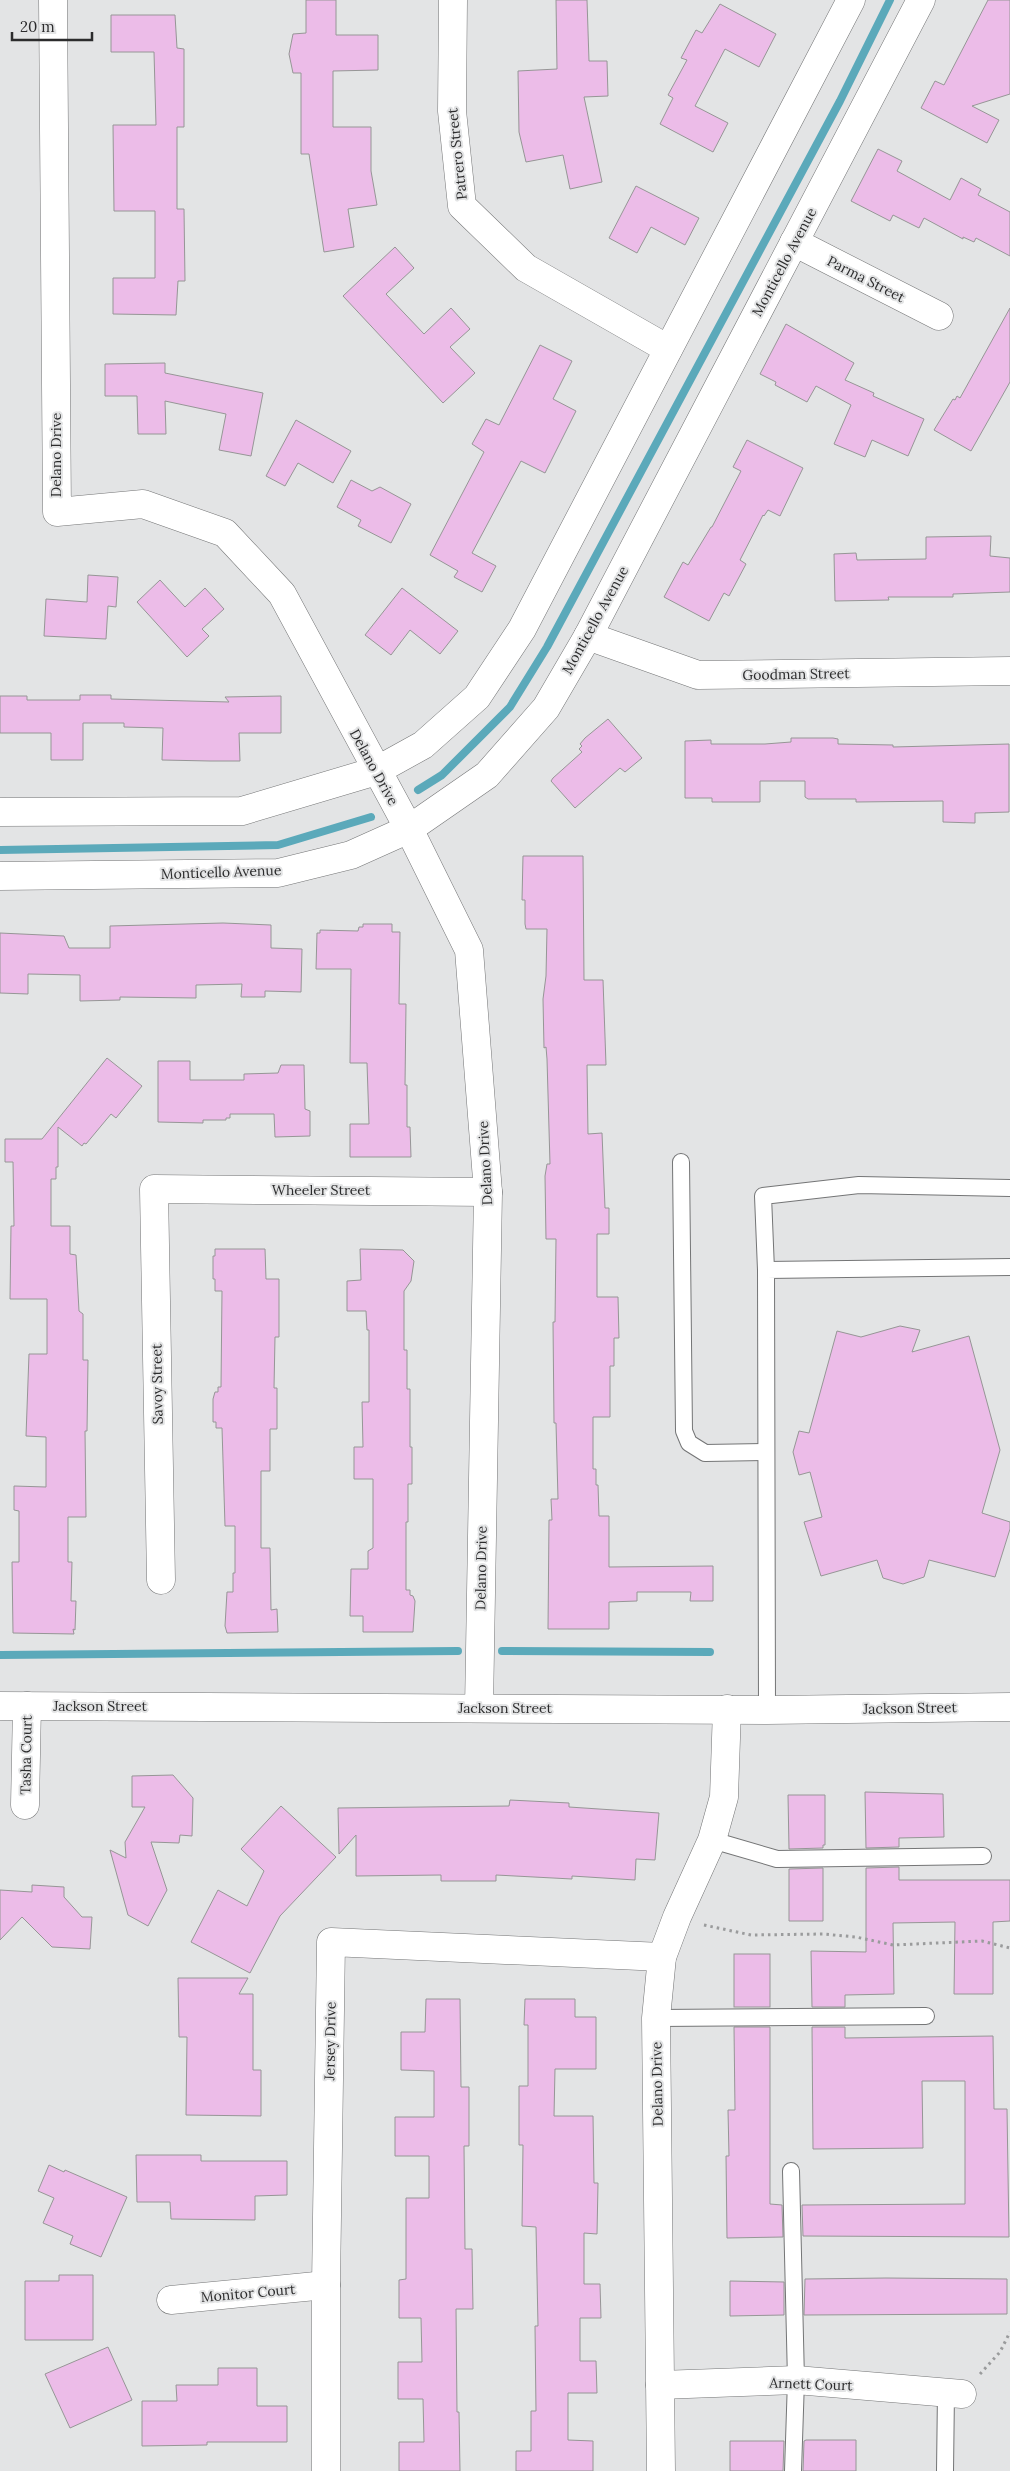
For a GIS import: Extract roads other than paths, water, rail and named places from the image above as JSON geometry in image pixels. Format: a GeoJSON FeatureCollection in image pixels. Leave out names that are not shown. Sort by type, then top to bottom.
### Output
{"type":"FeatureCollection","features":[{"type":"Feature","properties":{"kind":"street","name":"Delano Drive"},"geometry":{"type":"LineString","coordinates":[[53,0],[57,512],[143,504],[225,533],[282,594],[408,829],[469,950],[488,1192],[479,1708]]}},
{"type":"Feature","properties":{"kind":"street","name":"Patrero Street"},"geometry":{"type":"LineString","coordinates":[[453,0],[452,111],[462,206],[526,268],[668,349]]}},
{"type":"Feature","properties":{"kind":"street"},"geometry":{"type":"LineString","coordinates":[[0,812],[242,811],[376,771],[423,745],[477,697],[522,630],[851,0]]}},
{"type":"Feature","properties":{"kind":"street","name":"Monticello Avenue"},"geometry":{"type":"LineString","coordinates":[[0,876],[278,873],[351,855],[408,829],[486,775],[546,708],[588,636],[921,0]]}},
{"type":"Feature","properties":{"kind":"street","name":"Parma Street"},"geometry":{"type":"LineString","coordinates":[[794,242],[939,316]]}},
{"type":"Feature","properties":{"kind":"street","name":"Goodman Street"},"geometry":{"type":"LineString","coordinates":[[588,636],[698,675],[1010,670]]}},
{"type":"Feature","properties":{"kind":"street","name":"Wheeler Street"},"geometry":{"type":"LineString","coordinates":[[154,1189],[488,1192]]}},
{"type":"Feature","properties":{"kind":"street","name":"Savoy Street"},"geometry":{"type":"LineString","coordinates":[[154,1189],[161,1580]]}},
{"type":"Feature","properties":{"kind":"street","name":"Jackson Street"},"geometry":{"type":"LineString","coordinates":[[0,1706],[767,1710],[1010,1707]]}},
{"type":"Feature","properties":{"kind":"street","name":"Tasha Court"},"geometry":{"type":"LineString","coordinates":[[25,1805],[27,1706]]}},
{"type":"Feature","properties":{"kind":"street","name":"Delano Drive"},"geometry":{"type":"LineString","coordinates":[[661,2471],[656,2018],[662,1957],[676,1918],[712,1840],[724,1797],[728,1709]]}},
{"type":"Feature","properties":{"kind":"street","name":"Jersey Drive"},"geometry":{"type":"LineString","coordinates":[[326,2471],[326,2285],[332,1942],[662,1957]]}},
{"type":"Feature","properties":{"kind":"street","name":"Monitor Court"},"geometry":{"type":"LineString","coordinates":[[171,2300],[326,2285]]}},
{"type":"Feature","properties":{"kind":"street","name":"Arnett Court"},"geometry":{"type":"LineString","coordinates":[[660,2385],[796,2380],[950,2395]]}},
{"type":"Feature","properties":{"kind":"lane"},"geometry":{"type":"LineString","coordinates":[[681,1162],[684,1431],[689,1443],[705,1453],[766,1452]]}},
{"type":"Feature","properties":{"kind":"lane"},"geometry":{"type":"LineString","coordinates":[[767,1710],[766,1270],[763,1196],[859,1185],[1010,1188]]}},
{"type":"Feature","properties":{"kind":"lane"},"geometry":{"type":"LineString","coordinates":[[766,1270],[1010,1267]]}},
{"type":"Feature","properties":{"kind":"lane"},"geometry":{"type":"LineString","coordinates":[[712,1840],[778,1859],[983,1856]]}},
{"type":"Feature","properties":{"kind":"lane"},"geometry":{"type":"LineString","coordinates":[[656,2018],[926,2016]]}},
{"type":"Feature","properties":{"kind":"lane"},"geometry":{"type":"LineString","coordinates":[[791,2171],[796,2380],[793,2471]]}},
{"type":"Feature","properties":{"kind":"lane"},"geometry":{"type":"LineString","coordinates":[[945,2471],[950,2395]]}},
{"type":"Feature","properties":{"kind":"waterway"},"geometry":{"type":"LineString","coordinates":[[418,790],[442,775],[510,707],[547,647],[840,101],[890,0]]}},
{"type":"Feature","properties":{"kind":"waterway"},"geometry":{"type":"LineString","coordinates":[[0,850],[278,845],[371,817]]}},
{"type":"Feature","properties":{"kind":"waterway"},"geometry":{"type":"LineString","coordinates":[[0,1655],[458,1651]]}},
{"type":"Feature","properties":{"kind":"waterway"},"geometry":{"type":"LineString","coordinates":[[502,1651],[710,1652]]}}]}
